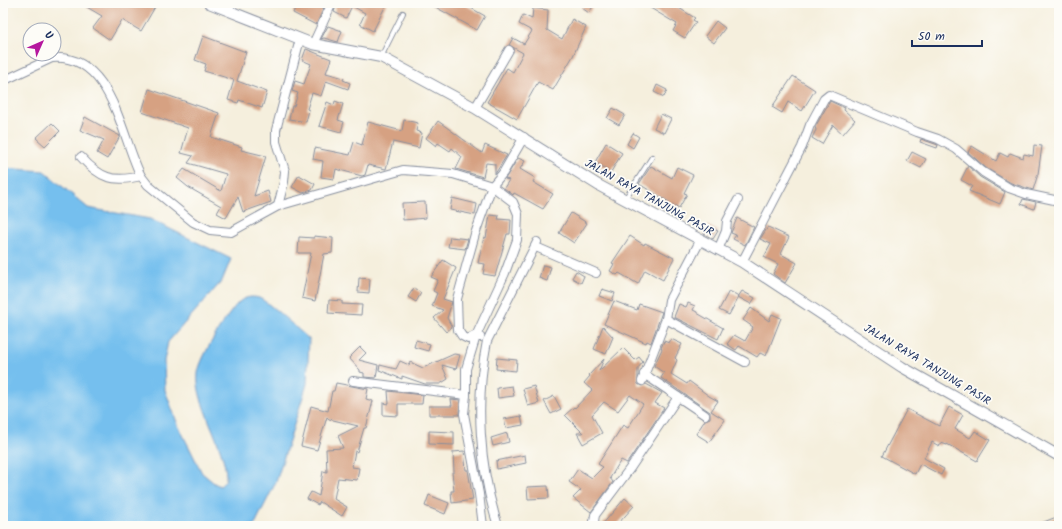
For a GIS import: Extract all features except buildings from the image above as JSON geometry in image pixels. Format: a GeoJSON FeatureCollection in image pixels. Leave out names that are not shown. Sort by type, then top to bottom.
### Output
{"type":"FeatureCollection","features":[{"type":"Feature","properties":{"kind":"street","name":"JALAN RAYA TANJUNG PASIR"},"geometry":{"type":"LineString","coordinates":[[209,3],[313,44],[381,57],[475,108],[524,137],[598,185],[700,241],[742,262],[902,367],[1059,456]]}},
{"type":"Feature","properties":{"kind":"street"},"geometry":{"type":"LineString","coordinates":[[313,44],[332,3]]}},
{"type":"Feature","properties":{"kind":"street"},"geometry":{"type":"LineString","coordinates":[[279,204],[285,171],[276,142],[276,130],[300,39]]}},
{"type":"Feature","properties":{"kind":"street"},"geometry":{"type":"LineString","coordinates":[[475,108],[509,50]]}},
{"type":"Feature","properties":{"kind":"street"},"geometry":{"type":"LineString","coordinates":[[3,81],[52,58],[72,60],[84,66],[95,74],[116,108],[140,176],[193,222],[210,230],[231,232],[279,204],[403,170],[453,174],[494,185],[513,202],[518,214],[519,226],[514,252],[481,338],[466,369],[464,414],[479,494],[483,526]]}},
{"type":"Feature","properties":{"kind":"street"},"geometry":{"type":"LineString","coordinates":[[742,262],[802,147],[810,125],[824,98],[828,95],[950,146],[983,172],[1009,188],[1026,194],[1059,201]]}},
{"type":"Feature","properties":{"kind":"street"},"geometry":{"type":"LineString","coordinates":[[481,338],[468,339],[462,336],[458,330],[457,299],[475,234],[494,185],[503,173],[524,137]]}},
{"type":"Feature","properties":{"kind":"street"},"geometry":{"type":"LineString","coordinates":[[81,158],[92,170],[110,178],[127,179],[140,176]]}},
{"type":"Feature","properties":{"kind":"street"},"geometry":{"type":"LineString","coordinates":[[718,250],[726,232],[727,221],[738,200]]}},
{"type":"Feature","properties":{"kind":"street"},"geometry":{"type":"LineString","coordinates":[[700,241],[669,300],[666,319],[643,378],[678,397],[705,415]]}},
{"type":"Feature","properties":{"kind":"street"},"geometry":{"type":"LineString","coordinates":[[498,526],[490,503],[480,426],[481,338],[537,244],[596,273]]}},
{"type":"Feature","properties":{"kind":"street"},"geometry":{"type":"LineString","coordinates":[[666,319],[745,362]]}},
{"type":"Feature","properties":{"kind":"street"},"geometry":{"type":"LineString","coordinates":[[353,381],[466,395]]}},
{"type":"Feature","properties":{"kind":"street"},"geometry":{"type":"LineString","coordinates":[[596,526],[594,521],[595,515],[631,467],[678,397]]}},
{"type":"Feature","properties":{"kind":"lane"},"geometry":{"type":"LineString","coordinates":[[381,57],[403,13]]}},
{"type":"Feature","properties":{"kind":"lane"},"geometry":{"type":"LineString","coordinates":[[625,199],[652,157]]}},
{"type":"Feature","properties":{"kind":"water"},"geometry":{"type":"Polygon","coordinates":[[[3,168],[44,171],[88,208],[150,219],[231,259],[222,281],[168,342],[164,361],[165,390],[178,425],[202,473],[214,483],[220,486],[224,483],[226,476],[221,451],[201,397],[198,384],[198,373],[204,357],[221,326],[241,300],[256,297],[269,304],[309,339],[307,384],[276,482],[254,526],[3,526],[3,354],[7,324],[3,323],[3,168]]]}}]}
